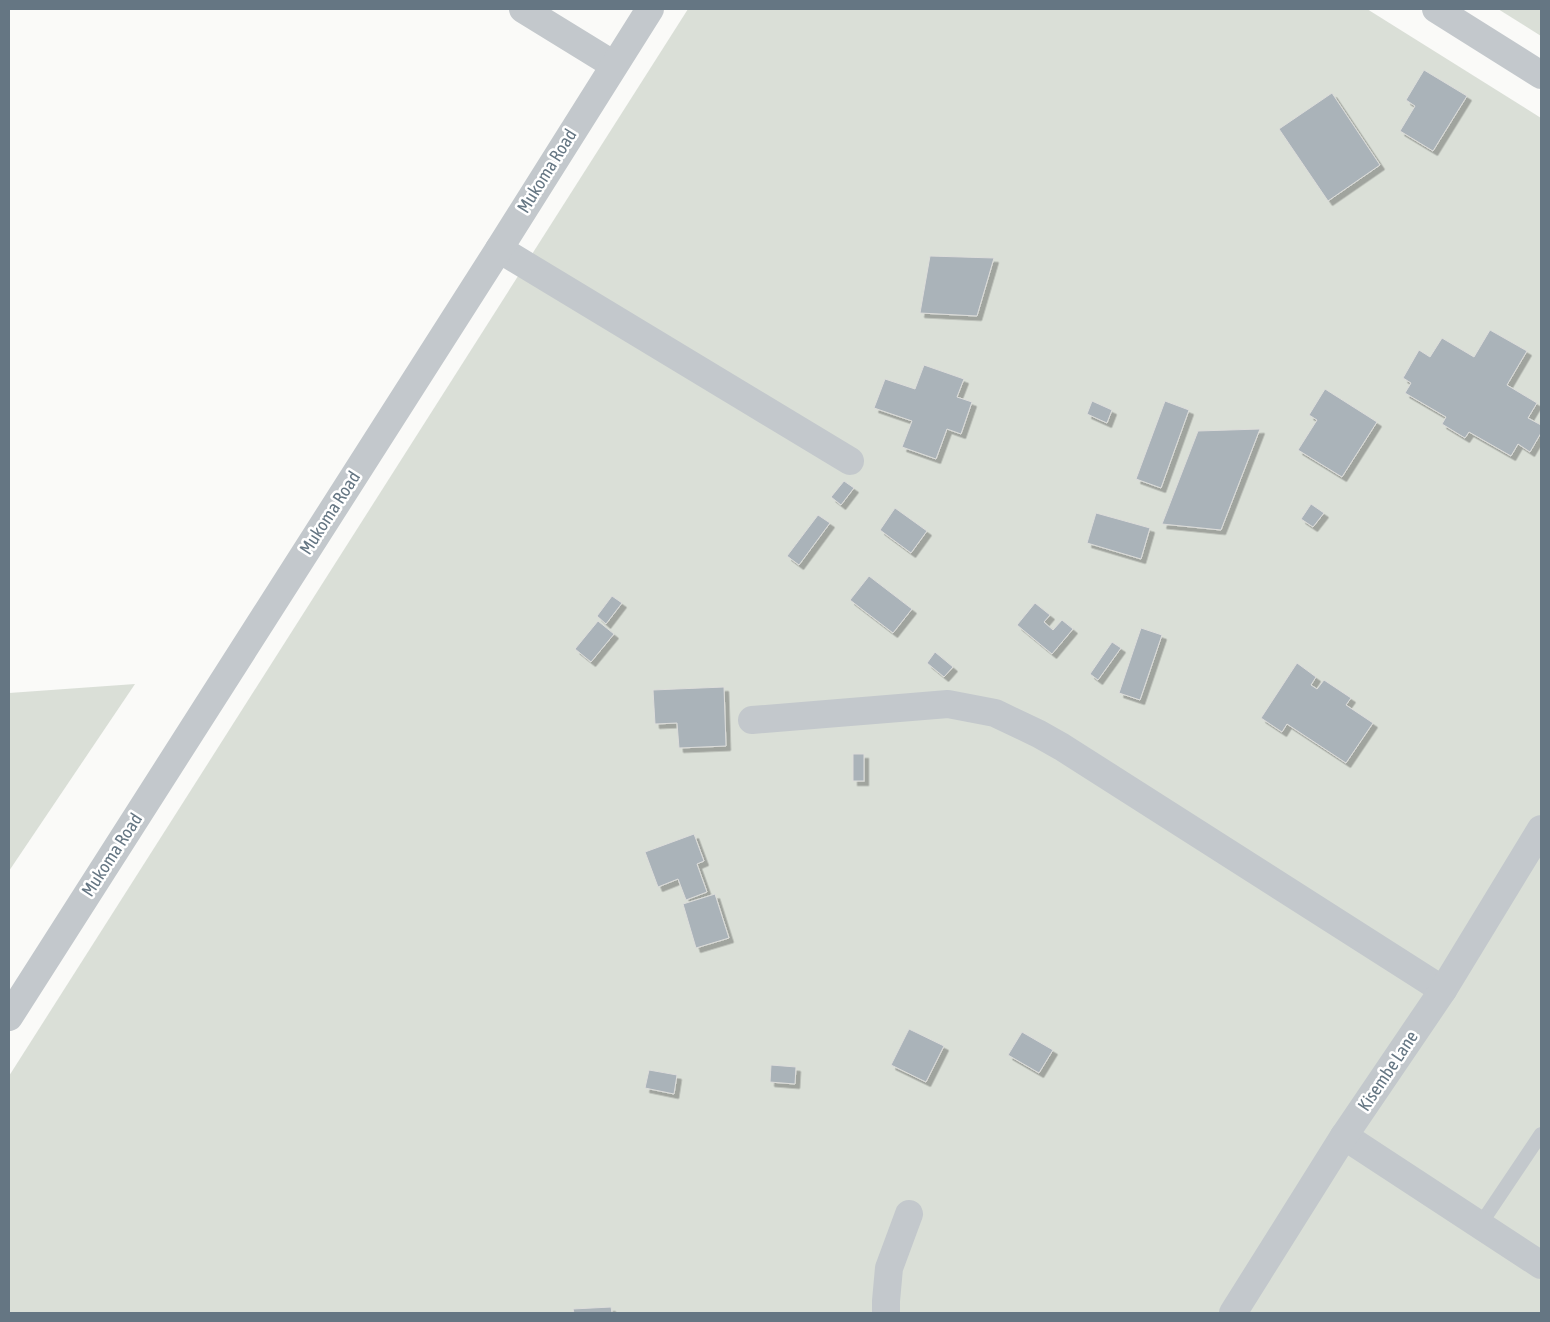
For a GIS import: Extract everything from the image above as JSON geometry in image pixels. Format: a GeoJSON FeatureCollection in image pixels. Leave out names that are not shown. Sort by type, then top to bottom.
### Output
{"type":"FeatureCollection","features":[{"type":"Feature","properties":{"kind":"street"},"geometry":{"type":"LineString","coordinates":[[523,9],[614,65]]}},
{"type":"Feature","properties":{"kind":"street","name":"Mukoma Road"},"geometry":{"type":"LineString","coordinates":[[9,1017],[650,9]]}},
{"type":"Feature","properties":{"kind":"street"},"geometry":{"type":"LineString","coordinates":[[1436,9],[1541,75]]}},
{"type":"Feature","properties":{"kind":"street"},"geometry":{"type":"LineString","coordinates":[[499,249],[850,461]]}},
{"type":"Feature","properties":{"kind":"street"},"geometry":{"type":"LineString","coordinates":[[752,720],[948,704],[995,714],[1062,747],[1443,990]]}},
{"type":"Feature","properties":{"kind":"street","name":"Kisembe Lane"},"geometry":{"type":"LineString","coordinates":[[1233,1313],[1344,1136],[1443,990],[1537,846]]}},
{"type":"Feature","properties":{"kind":"street"},"geometry":{"type":"LineString","coordinates":[[1344,1136],[1541,1265]]}},
{"type":"Feature","properties":{"kind":"street"},"geometry":{"type":"LineString","coordinates":[[886,1313],[889,1268],[909,1214]]}},
{"type":"Feature","properties":{"kind":"lane"},"geometry":{"type":"LineString","coordinates":[[1480,1225],[1541,1134]]}},
{"type":"Feature","properties":{"kind":"shaded area"},"geometry":{"type":"Polygon","coordinates":[[[688,9],[1367,9],[1541,118],[1541,1313],[9,1313],[9,1076],[688,9]]]}},
{"type":"Feature","properties":{"kind":"shaded area"},"geometry":{"type":"Polygon","coordinates":[[[1498,9],[1541,9],[1541,36],[1498,9]]]}},
{"type":"Feature","properties":{"kind":"shaded area"},"geometry":{"type":"Polygon","coordinates":[[[135,684],[9,871],[9,693],[135,684]]]}},
{"type":"Feature","properties":{"kind":"building"},"geometry":{"type":"Polygon","coordinates":[[[1424,70],[1467,96],[1433,151],[1400,131],[1415,106],[1406,100],[1424,70]]]}},
{"type":"Feature","properties":{"kind":"building"},"geometry":{"type":"Polygon","coordinates":[[[1332,93],[1380,165],[1328,201],[1279,129],[1332,93]]]}},
{"type":"Feature","properties":{"kind":"building"},"geometry":{"type":"Polygon","coordinates":[[[930,256],[994,258],[977,316],[920,313],[930,256]]]}},
{"type":"Feature","properties":{"kind":"building"},"geometry":{"type":"Polygon","coordinates":[[[1490,330],[1527,351],[1507,385],[1537,403],[1528,418],[1541,425],[1541,433],[1530,452],[1518,444],[1511,456],[1469,432],[1465,438],[1442,424],[1446,417],[1405,393],[1411,383],[1403,378],[1419,350],[1430,357],[1442,338],[1474,357],[1490,330]]]}},
{"type":"Feature","properties":{"kind":"building"},"geometry":{"type":"Polygon","coordinates":[[[924,365],[964,379],[957,397],[972,402],[961,434],[947,429],[936,459],[902,447],[912,421],[874,408],[885,379],[915,389],[924,365]]]}},
{"type":"Feature","properties":{"kind":"building"},"geometry":{"type":"Polygon","coordinates":[[[1325,389],[1377,422],[1342,477],[1298,450],[1317,420],[1309,415],[1325,389]]]}},
{"type":"Feature","properties":{"kind":"building"},"geometry":{"type":"Polygon","coordinates":[[[1092,401],[1112,410],[1107,423],[1087,414],[1092,401]]]}},
{"type":"Feature","properties":{"kind":"building"},"geometry":{"type":"Polygon","coordinates":[[[1165,401],[1189,410],[1161,488],[1136,479],[1165,401]]]}},
{"type":"Feature","properties":{"kind":"building"},"geometry":{"type":"Polygon","coordinates":[[[1260,429],[1221,530],[1162,524],[1198,431],[1260,429]]]}},
{"type":"Feature","properties":{"kind":"building"},"geometry":{"type":"Polygon","coordinates":[[[844,481],[854,488],[841,505],[831,497],[844,481]]]}},
{"type":"Feature","properties":{"kind":"building"},"geometry":{"type":"Polygon","coordinates":[[[1311,504],[1324,513],[1313,527],[1301,519],[1311,504]]]}},
{"type":"Feature","properties":{"kind":"building"},"geometry":{"type":"Polygon","coordinates":[[[895,508],[927,531],[911,553],[880,530],[895,508]]]}},
{"type":"Feature","properties":{"kind":"building"},"geometry":{"type":"Polygon","coordinates":[[[1096,513],[1150,528],[1141,559],[1087,543],[1096,513]]]}},
{"type":"Feature","properties":{"kind":"building"},"geometry":{"type":"Polygon","coordinates":[[[818,515],[830,523],[799,565],[787,556],[818,515]]]}},
{"type":"Feature","properties":{"kind":"building"},"geometry":{"type":"Polygon","coordinates":[[[869,576],[912,609],[893,633],[850,600],[869,576]]]}},
{"type":"Feature","properties":{"kind":"building"},"geometry":{"type":"Polygon","coordinates":[[[612,596],[622,603],[606,624],[597,616],[612,596]]]}},
{"type":"Feature","properties":{"kind":"building"},"geometry":{"type":"Polygon","coordinates":[[[1035,603],[1050,615],[1044,622],[1053,630],[1062,620],[1073,629],[1052,654],[1017,625],[1035,603]]]}},
{"type":"Feature","properties":{"kind":"building"},"geometry":{"type":"Polygon","coordinates":[[[598,621],[614,634],[591,662],[575,649],[598,621]]]}},
{"type":"Feature","properties":{"kind":"building"},"geometry":{"type":"Polygon","coordinates":[[[1141,628],[1162,635],[1140,700],[1119,693],[1141,628]]]}},
{"type":"Feature","properties":{"kind":"building"},"geometry":{"type":"Polygon","coordinates":[[[1112,642],[1121,648],[1098,680],[1090,674],[1112,642]]]}},
{"type":"Feature","properties":{"kind":"building"},"geometry":{"type":"Polygon","coordinates":[[[935,652],[953,667],[944,677],[927,663],[935,652]]]}},
{"type":"Feature","properties":{"kind":"building"},"geometry":{"type":"Polygon","coordinates":[[[1297,663],[1316,677],[1311,685],[1317,689],[1324,680],[1351,698],[1346,705],[1373,723],[1346,763],[1287,724],[1282,732],[1261,718],[1297,663]]]}},
{"type":"Feature","properties":{"kind":"building"},"geometry":{"type":"Polygon","coordinates":[[[724,687],[726,746],[679,748],[677,723],[655,724],[653,690],[724,687]]]}},
{"type":"Feature","properties":{"kind":"building"},"geometry":{"type":"Polygon","coordinates":[[[853,754],[864,754],[864,781],[853,781],[853,754]]]}},
{"type":"Feature","properties":{"kind":"building"},"geometry":{"type":"Polygon","coordinates":[[[694,834],[704,861],[697,864],[707,892],[686,900],[678,879],[658,887],[645,852],[694,834]]]}},
{"type":"Feature","properties":{"kind":"building"},"geometry":{"type":"Polygon","coordinates":[[[715,894],[729,938],[696,948],[683,904],[715,894]]]}},
{"type":"Feature","properties":{"kind":"building"},"geometry":{"type":"Polygon","coordinates":[[[909,1029],[944,1046],[926,1082],[891,1065],[909,1029]]]}},
{"type":"Feature","properties":{"kind":"building"},"geometry":{"type":"Polygon","coordinates":[[[1022,1032],[1053,1050],[1039,1073],[1008,1055],[1022,1032]]]}},
{"type":"Feature","properties":{"kind":"building"},"geometry":{"type":"Polygon","coordinates":[[[771,1065],[796,1067],[795,1084],[770,1082],[771,1065]]]}},
{"type":"Feature","properties":{"kind":"building"},"geometry":{"type":"Polygon","coordinates":[[[649,1070],[677,1075],[674,1094],[645,1088],[649,1070]]]}},
{"type":"Feature","properties":{"kind":"building"},"geometry":{"type":"Polygon","coordinates":[[[611,1307],[612,1313],[574,1313],[573,1309],[611,1307]]]}}]}
